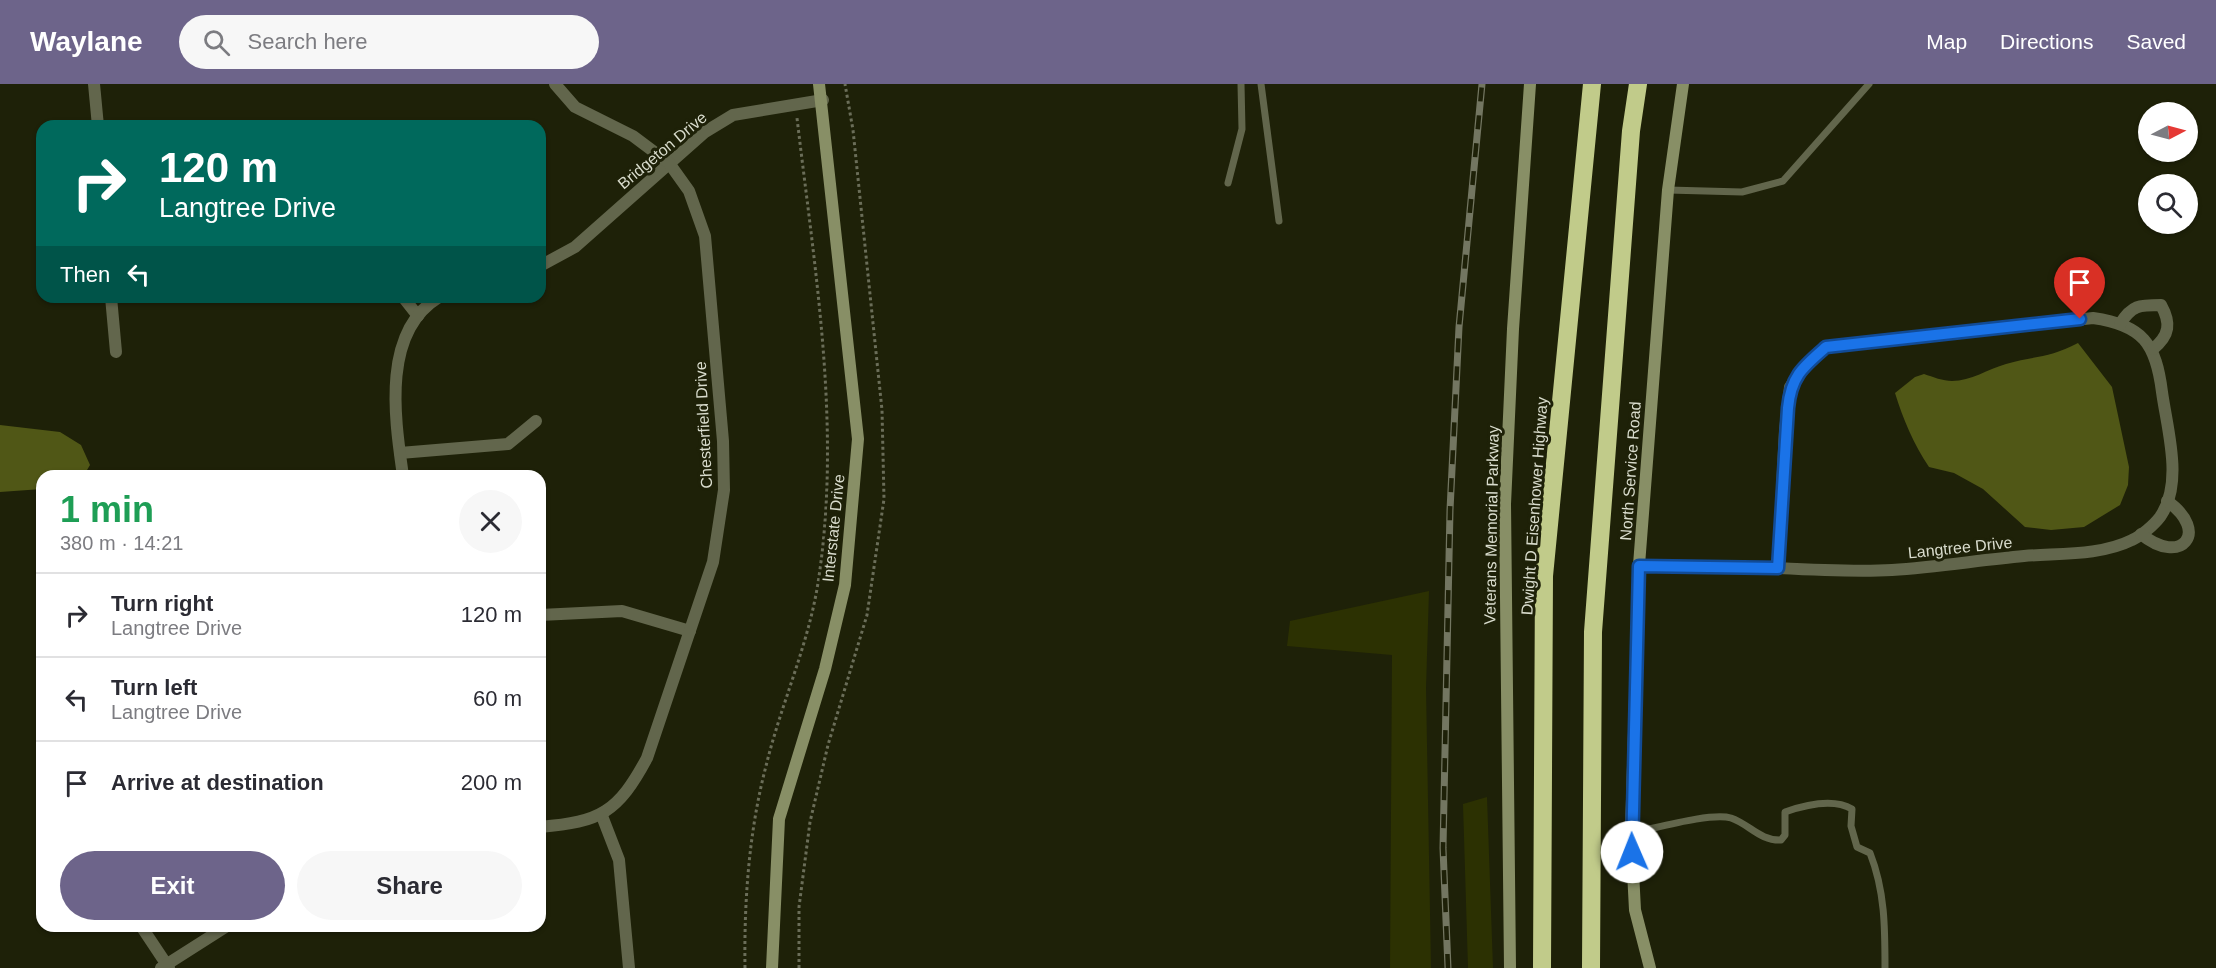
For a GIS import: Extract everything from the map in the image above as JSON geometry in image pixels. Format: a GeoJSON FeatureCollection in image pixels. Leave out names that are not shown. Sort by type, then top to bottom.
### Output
{"type":"FeatureCollection","features":[{"type":"Feature","properties":{"kind":"highway","name":"Dwight D Eisenhower Highway"},"geometry":{"type":"LineString","coordinates":[[1542,968],[1544,576],[1592,84]]}},
{"type":"Feature","properties":{"kind":"highway"},"geometry":{"type":"LineString","coordinates":[[1592,968],[1593,632],[1631,131],[1638,84]]}},
{"type":"Feature","properties":{"kind":"street"},"geometry":{"type":"LineString","coordinates":[[94,84],[97,120]]}},
{"type":"Feature","properties":{"kind":"street","name":"Chesterfield Drive"},"geometry":{"type":"LineString","coordinates":[[546,827],[573,825],[602,816],[632,788],[647,758],[713,562],[724,490],[723,441],[705,236],[688,191],[669,162],[633,136],[575,107],[555,84]]}},
{"type":"Feature","properties":{"kind":"street","name":"Interstate Drive"},"geometry":{"type":"LineString","coordinates":[[772,968],[779,819],[825,669],[845,585],[858,439],[823,100],[819,84]]}},
{"type":"Feature","properties":{"kind":"street","name":"Veterans Memorial Parkway"},"geometry":{"type":"LineString","coordinates":[[1510,968],[1505,504],[1513,329],[1530,84]]}},
{"type":"Feature","properties":{"kind":"street","name":"North Service Road"},"geometry":{"type":"LineString","coordinates":[[1650,968],[1635,910],[1631,833],[1639,566],[1668,190],[1683,84]]}},
{"type":"Feature","properties":{"kind":"street","name":"Bridgeton Drive"},"geometry":{"type":"LineString","coordinates":[[546,263],[575,247],[705,132],[734,115],[823,100]]}},
{"type":"Feature","properties":{"kind":"street"},"geometry":{"type":"LineString","coordinates":[[112,303],[116,352]]}},
{"type":"Feature","properties":{"kind":"street"},"geometry":{"type":"LineString","coordinates":[[408,303],[418,316]]}},
{"type":"Feature","properties":{"kind":"street"},"geometry":{"type":"LineString","coordinates":[[402,470],[395,378],[405,336],[429,303]]}},
{"type":"Feature","properties":{"kind":"street"},"geometry":{"type":"LineString","coordinates":[[1778,568],[1785,430],[1790,387],[1802,369],[1826,347],[2093,318],[2120,324],[2140,336],[2153,349],[2166,335],[2168,318],[2161,305],[2142,305],[2128,311],[2120,324]]}},
{"type":"Feature","properties":{"kind":"street","name":"Langtree Drive"},"geometry":{"type":"LineString","coordinates":[[1639,566],[1889,570],[2093,551],[2132,540],[2159,518],[2167,501],[2172,471],[2159,367],[2153,349]]}},
{"type":"Feature","properties":{"kind":"street"},"geometry":{"type":"LineString","coordinates":[[400,453],[508,444],[536,422]]}},
{"type":"Feature","properties":{"kind":"street"},"geometry":{"type":"LineString","coordinates":[[2141,534],[2154,545],[2166,548],[2178,548],[2186,543],[2190,533],[2188,521],[2181,511],[2167,501]]}},
{"type":"Feature","properties":{"kind":"street"},"geometry":{"type":"LineString","coordinates":[[546,615],[622,611],[690,632]]}},
{"type":"Feature","properties":{"kind":"street"},"geometry":{"type":"LineString","coordinates":[[602,816],[619,860],[629,968]]}},
{"type":"Feature","properties":{"kind":"street"},"geometry":{"type":"LineString","coordinates":[[145,932],[166,967],[218,932]]}},
{"type":"Feature","properties":{"kind":"lane"},"geometry":{"type":"LineString","coordinates":[[1228,183],[1242,129],[1241,84]]}},
{"type":"Feature","properties":{"kind":"lane"},"geometry":{"type":"LineString","coordinates":[[1261,84],[1279,221]]}},
{"type":"Feature","properties":{"kind":"lane"},"geometry":{"type":"LineString","coordinates":[[1668,190],[1742,192],[1783,181],[1869,84]]}},
{"type":"Feature","properties":{"kind":"lane"},"geometry":{"type":"LineString","coordinates":[[1631,833],[1712,817],[1731,818],[1761,836],[1781,840],[1785,835],[1785,812],[1802,806],[1842,803],[1852,809],[1851,826],[1857,848],[1870,853],[1879,875],[1885,919],[1885,968]]}},
{"type":"Feature","properties":{"kind":"path"},"geometry":{"type":"LineString","coordinates":[[744,968],[747,891],[757,807],[766,765],[811,617],[826,522],[829,423],[796,105]]}},
{"type":"Feature","properties":{"kind":"shaded area"},"geometry":{"type":"Polygon","coordinates":[[[2078,343],[2112,387],[2129,467],[2128,485],[2120,505],[2084,527],[2051,530],[2025,527],[1983,489],[1954,473],[1929,467],[1909,432],[1895,393],[1915,377],[1924,374],[1945,380],[1959,380],[2006,364],[2059,351],[2078,343]]]}},
{"type":"Feature","properties":{"kind":"shaded area"},"geometry":{"type":"Polygon","coordinates":[[[0,425],[60,432],[81,445],[90,465],[87,470],[36,470],[36,489],[0,492],[0,425]]]}},
{"type":"Feature","properties":{"kind":"shaded area"},"geometry":{"type":"Polygon","coordinates":[[[1429,591],[1426,688],[1431,968],[1390,968],[1392,655],[1287,646],[1290,621],[1429,591]]]}},
{"type":"Feature","properties":{"kind":"shaded area"},"geometry":{"type":"Polygon","coordinates":[[[1487,797],[1493,968],[1468,968],[1463,804],[1487,797]]]}},
{"type":"Feature","properties":{"kind":"railway"},"geometry":{"type":"LineString","coordinates":[[1448,968],[1443,848],[1450,510],[1459,327],[1482,84]]}},
{"type":"Feature","properties":{"kind":"route"},"geometry":{"type":"LineString","coordinates":[[1632,852],[1639,566],[1778,568],[1785,430],[1790,387],[1802,369],[1826,347],[2080,319]]}}]}
